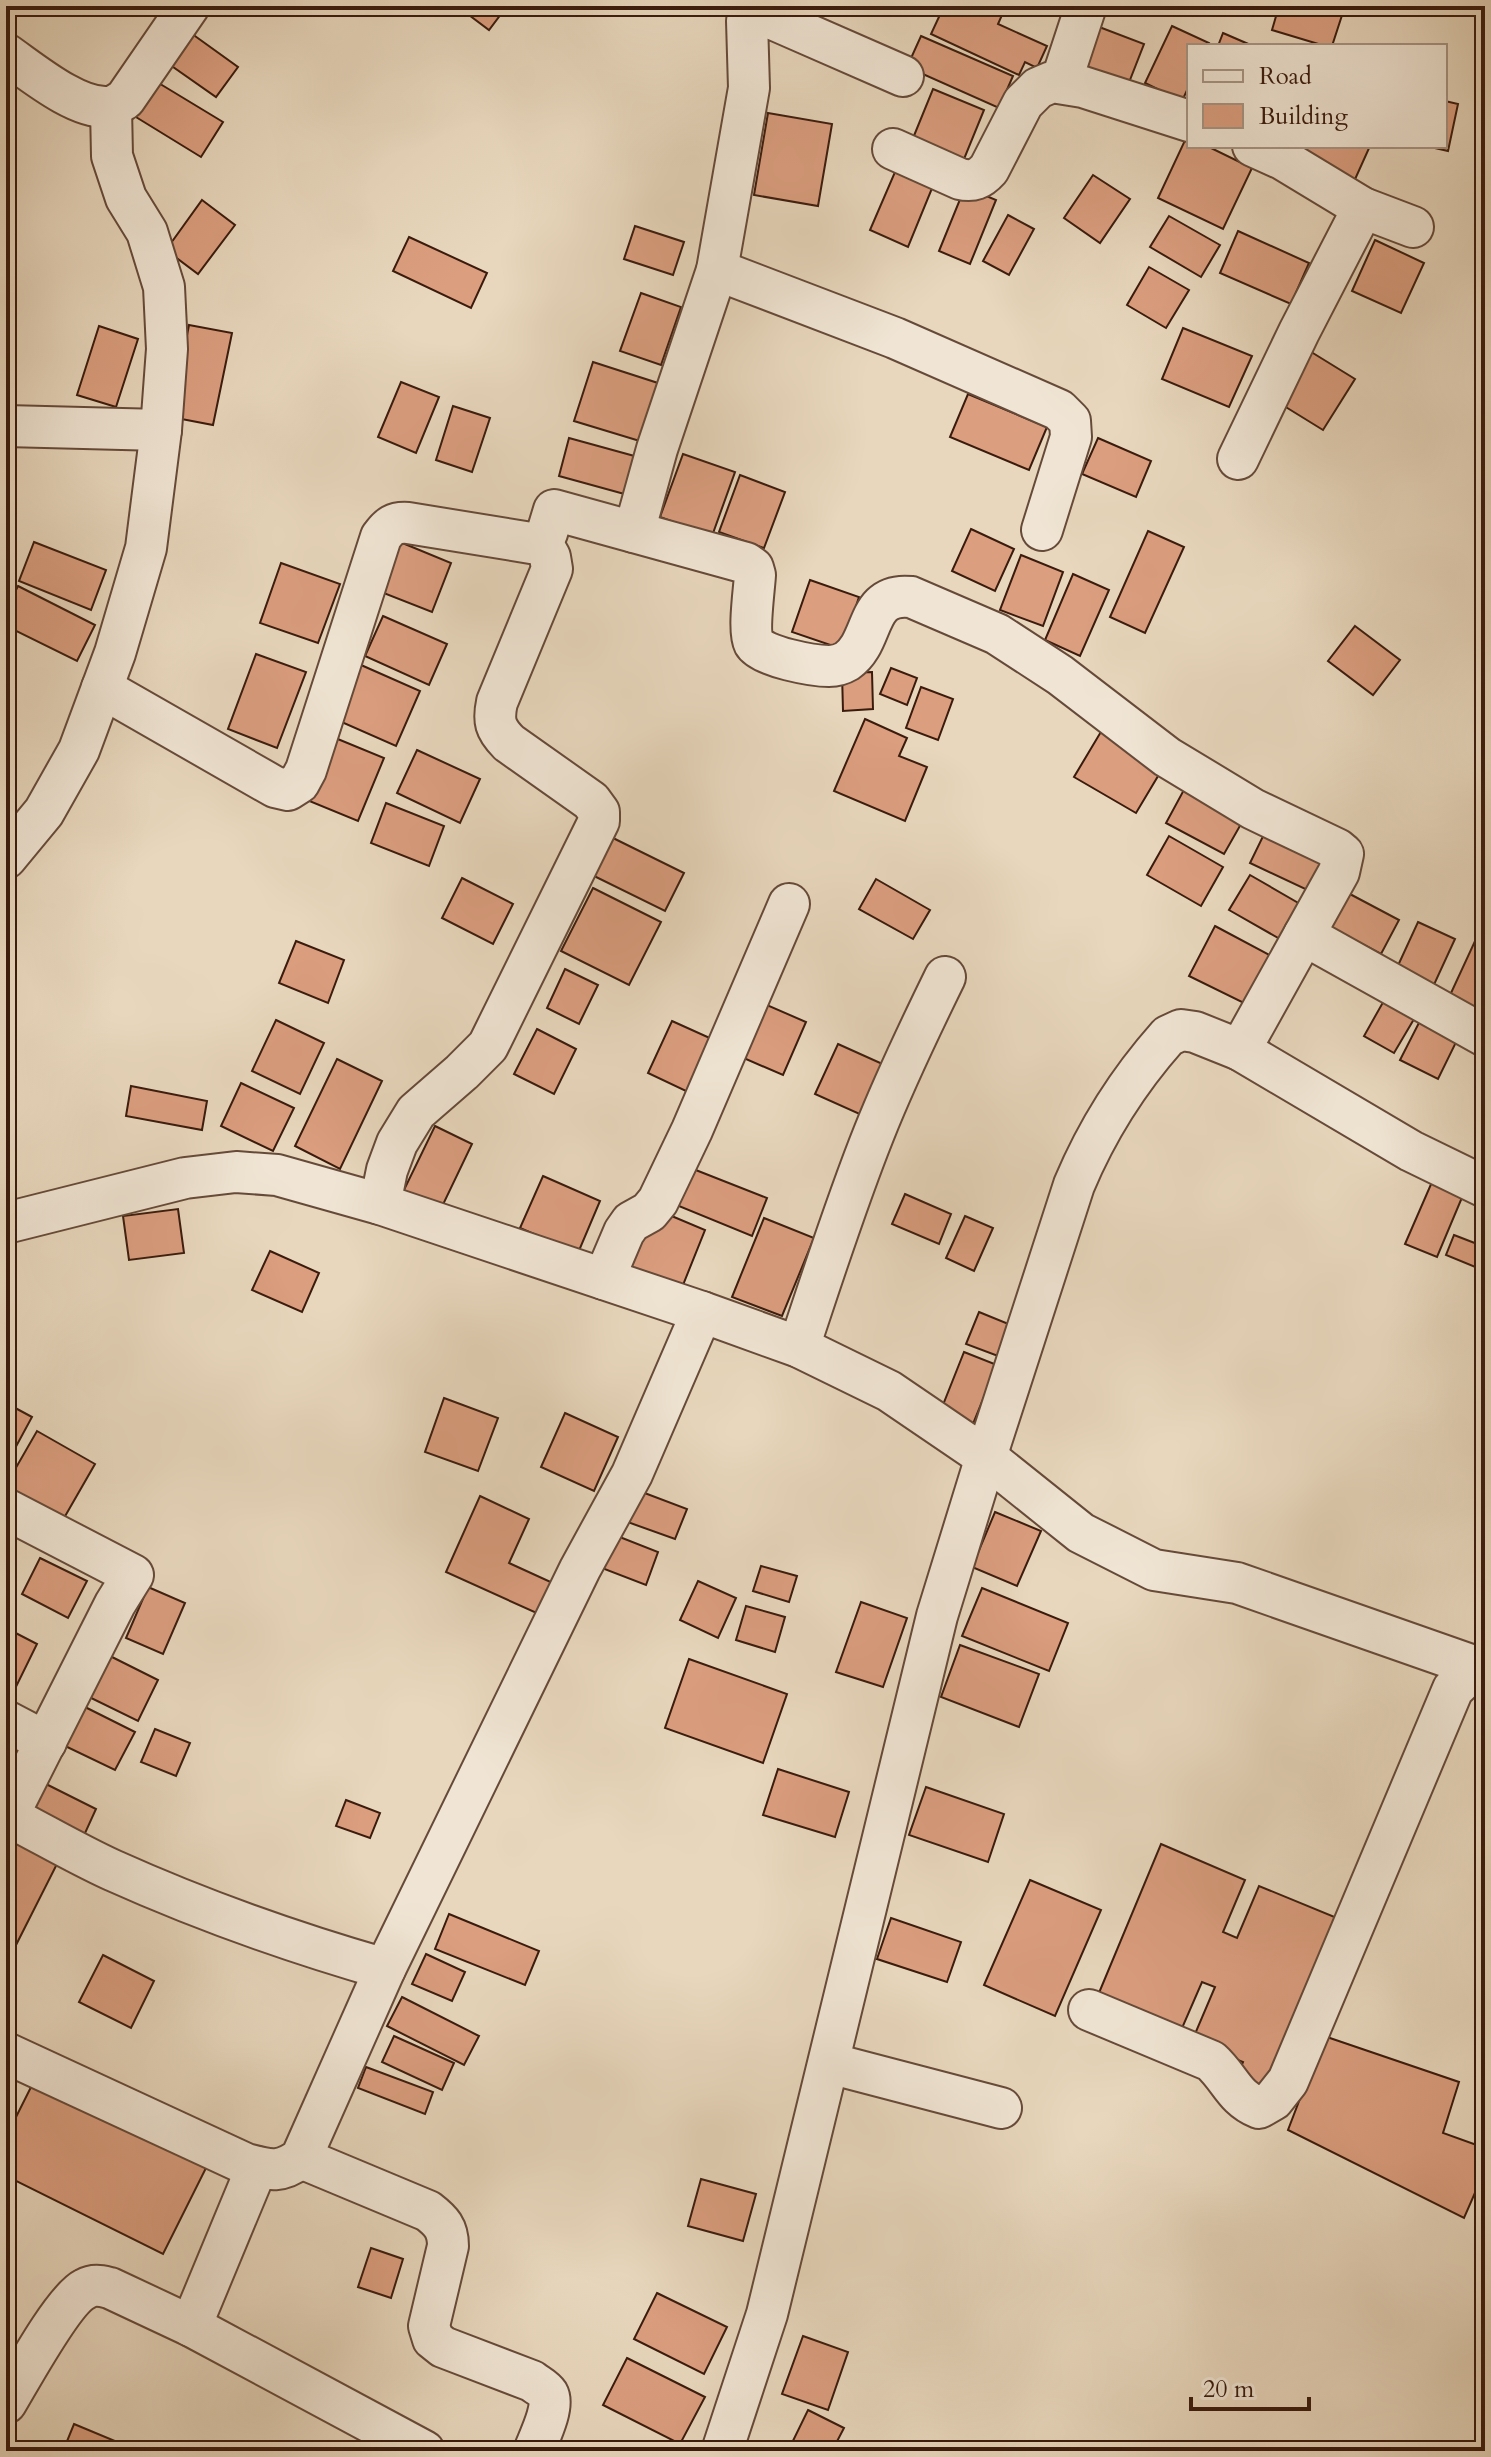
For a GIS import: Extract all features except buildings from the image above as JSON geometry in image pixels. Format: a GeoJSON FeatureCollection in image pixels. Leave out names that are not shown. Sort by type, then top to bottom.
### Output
{"type":"FeatureCollection","features":[{"type":"Feature","properties":{"kind":"street"},"geometry":{"type":"LineString","coordinates":[[6,54],[65,93],[93,106],[111,108],[125,99],[189,6]]}},
{"type":"Feature","properties":{"kind":"street"},"geometry":{"type":"LineString","coordinates":[[1061,82],[1086,6]]}},
{"type":"Feature","properties":{"kind":"street"},"geometry":{"type":"LineString","coordinates":[[634,532],[657,449],[717,270],[749,88],[747,21],[750,12],[759,13],[903,76]]}},
{"type":"Feature","properties":{"kind":"street"},"geometry":{"type":"LineString","coordinates":[[893,149],[960,179],[969,181],[981,178],[989,169],[1023,103],[1038,88],[1052,82],[1061,82],[1187,120]]}},
{"type":"Feature","properties":{"kind":"street"},"geometry":{"type":"LineString","coordinates":[[6,858],[44,812],[79,750],[115,653],[146,548],[161,430],[167,349],[164,287],[147,232],[126,198],[112,156],[111,108]]}},
{"type":"Feature","properties":{"kind":"street"},"geometry":{"type":"LineString","coordinates":[[1257,148],[1282,159],[1363,208],[1413,227]]}},
{"type":"Feature","properties":{"kind":"street"},"geometry":{"type":"LineString","coordinates":[[1238,459],[1363,208]]}},
{"type":"Feature","properties":{"kind":"street"},"geometry":{"type":"LineString","coordinates":[[717,270],[895,338],[1059,410],[1070,421],[1071,437],[1042,530]]}},
{"type":"Feature","properties":{"kind":"street"},"geometry":{"type":"LineString","coordinates":[[6,426],[161,430]]}},
{"type":"Feature","properties":{"kind":"street"},"geometry":{"type":"LineString","coordinates":[[102,688],[275,787],[288,790],[299,783],[306,770],[381,537],[388,527],[397,522],[531,543],[541,541],[547,533],[554,510],[738,559],[753,568],[755,575],[752,640],[759,649],[769,655],[831,666],[851,658],[886,599],[911,597],[997,634],[1060,675],[1167,757],[1253,809],[1343,854],[1339,872],[1240,1050]]}},
{"type":"Feature","properties":{"kind":"street"},"geometry":{"type":"LineString","coordinates":[[380,1204],[397,1143],[416,1112],[488,1046],[599,821],[599,812],[591,801],[509,743],[497,732],[493,718],[552,569],[550,557],[541,541]]}},
{"type":"Feature","properties":{"kind":"street"},"geometry":{"type":"LineString","coordinates":[[604,1279],[624,1232],[631,1222],[649,1212],[658,1201],[692,1130],[789,904]]}},
{"type":"Feature","properties":{"kind":"street"},"geometry":{"type":"LineString","coordinates":[[1304,935],[1485,1036]]}},
{"type":"Feature","properties":{"kind":"street"},"geometry":{"type":"LineString","coordinates":[[799,1347],[873,1133],[945,977]]}},
{"type":"Feature","properties":{"kind":"street"},"geometry":{"type":"LineString","coordinates":[[722,2451],[767,2314],[937,1616],[1074,1185],[1109,1113],[1168,1036],[1181,1030],[1195,1032],[1240,1050],[1411,1151],[1485,1187]]}},
{"type":"Feature","properties":{"kind":"street"},"geometry":{"type":"LineString","coordinates":[[6,1223],[185,1178],[236,1172],[277,1175],[380,1204],[799,1347],[889,1391],[986,1457],[1081,1533],[1154,1570],[1237,1583],[1480,1669]]}},
{"type":"Feature","properties":{"kind":"street"},"geometry":{"type":"LineString","coordinates":[[6,2053],[246,2164],[269,2170],[289,2167],[301,2158],[385,1969],[580,1569],[632,1474],[702,1312]]}},
{"type":"Feature","properties":{"kind":"street"},"geometry":{"type":"LineString","coordinates":[[6,1509],[133,1575],[115,1604],[7,1818],[109,1869],[214,1913],[319,1950],[385,1969]]}},
{"type":"Feature","properties":{"kind":"street"},"geometry":{"type":"LineString","coordinates":[[1089,2010],[1211,2061],[1225,2074],[1244,2102],[1259,2108],[1273,2100],[1288,2081],[1453,1689],[1480,1669]]}},
{"type":"Feature","properties":{"kind":"street"},"geometry":{"type":"LineString","coordinates":[[6,1721],[46,1742]]}},
{"type":"Feature","properties":{"kind":"street"},"geometry":{"type":"LineString","coordinates":[[829,2063],[1001,2108]]}},
{"type":"Feature","properties":{"kind":"street"},"geometry":{"type":"LineString","coordinates":[[301,2158],[428,2211],[442,2222],[448,2235],[448,2246],[429,2326],[433,2339],[443,2347],[532,2381],[544,2389],[550,2396],[550,2406],[534,2451]]}},
{"type":"Feature","properties":{"kind":"street"},"geometry":{"type":"LineString","coordinates":[[191,2326],[257,2167]]}},
{"type":"Feature","properties":{"kind":"street"},"geometry":{"type":"LineString","coordinates":[[6,2403],[67,2304],[83,2289],[95,2285],[110,2288],[191,2326],[424,2451]]}}]}
